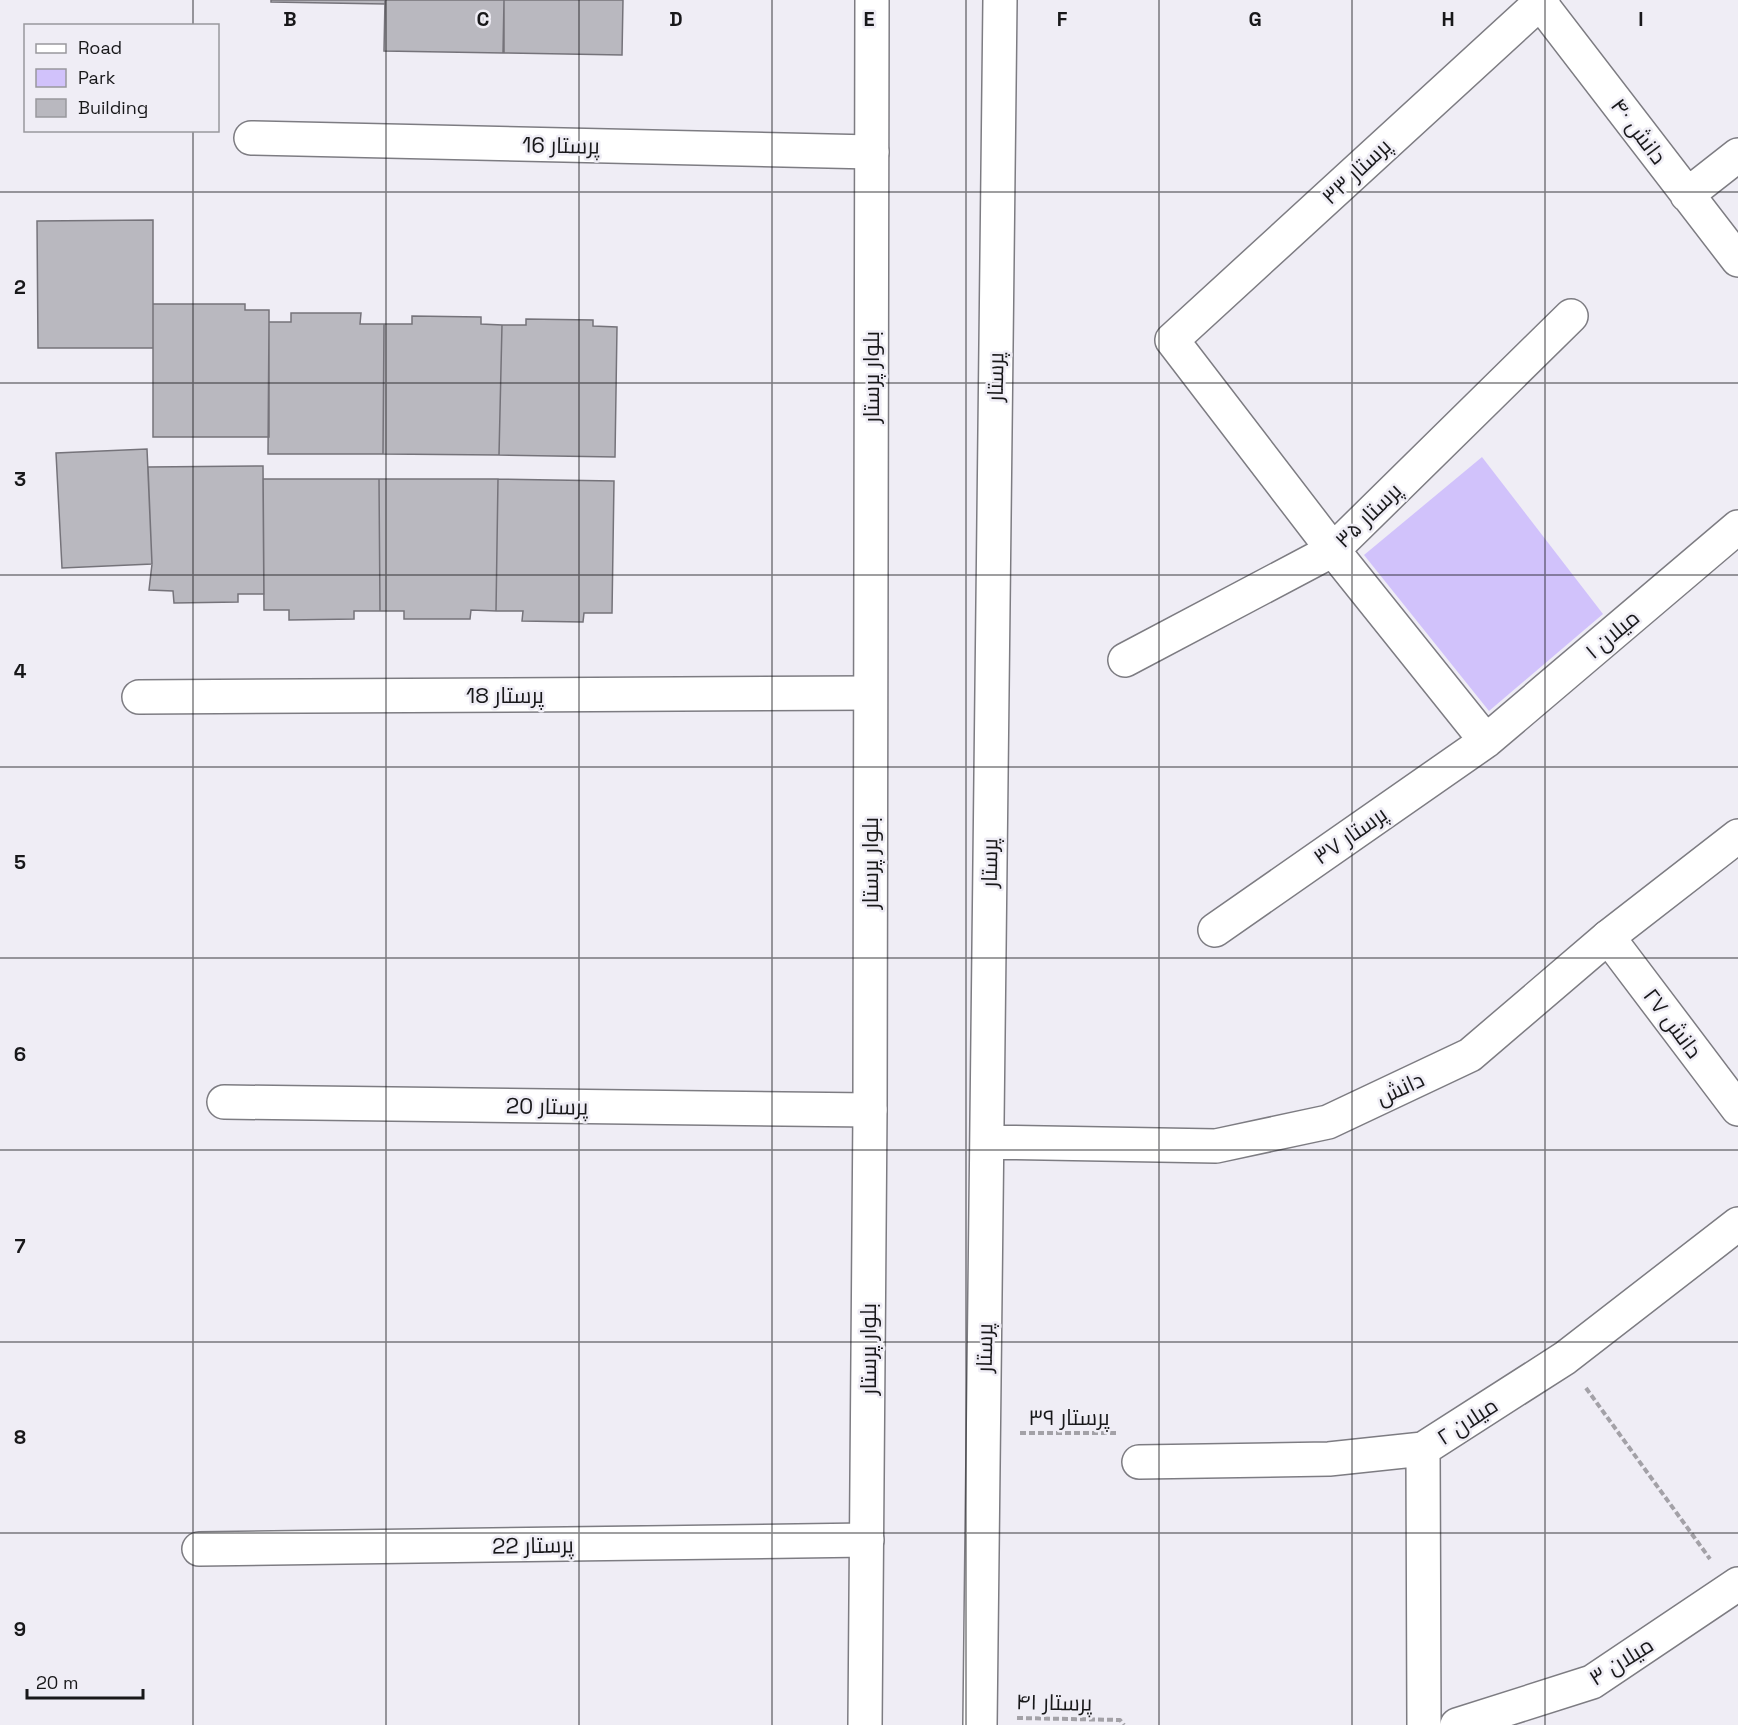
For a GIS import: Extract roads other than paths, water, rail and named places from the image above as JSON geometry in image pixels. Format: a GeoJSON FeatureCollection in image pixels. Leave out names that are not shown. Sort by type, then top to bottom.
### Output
{"type":"FeatureCollection","features":[{"type":"Feature","properties":{"kind":"street","name":"بلوار پرستار"},"geometry":{"type":"LineString","coordinates":[[865,1725],[870,1110],[872,0]]}},
{"type":"Feature","properties":{"kind":"street","name":"پرستار"},"geometry":{"type":"LineString","coordinates":[[980,1721],[1000,0]]}},
{"type":"Feature","properties":{"kind":"street","name":"دانش ۴۰"},"geometry":{"type":"LineString","coordinates":[[1540,1],[1738,260]]}},
{"type":"Feature","properties":{"kind":"street","name":"پرستار ۳۳"},"geometry":{"type":"LineString","coordinates":[[1333,550],[1172,340],[1540,1]]}},
{"type":"Feature","properties":{"kind":"street","name":"پرستار 16"},"geometry":{"type":"LineString","coordinates":[[251,138],[872,152]]}},
{"type":"Feature","properties":{"kind":"street"},"geometry":{"type":"LineString","coordinates":[[1687,195],[1738,155]]}},
{"type":"Feature","properties":{"kind":"street","name":"پرستار ۳۵"},"geometry":{"type":"LineString","coordinates":[[1125,660],[1333,550],[1571,316]]}},
{"type":"Feature","properties":{"kind":"street","name":"میلان ۱"},"geometry":{"type":"LineString","coordinates":[[1486,741],[1738,527]]}},
{"type":"Feature","properties":{"kind":"street"},"geometry":{"type":"LineString","coordinates":[[1333,550],[1486,741]]}},
{"type":"Feature","properties":{"kind":"street","name":"پرستار 18"},"geometry":{"type":"LineString","coordinates":[[139,697],[870,693]]}},
{"type":"Feature","properties":{"kind":"street","name":"پرستار ۳۷"},"geometry":{"type":"LineString","coordinates":[[1215,930],[1486,741]]}},
{"type":"Feature","properties":{"kind":"street","name":"دانش"},"geometry":{"type":"LineString","coordinates":[[987,1142],[1216,1146],[1328,1122],[1470,1055],[1608,937],[1738,836]]}},
{"type":"Feature","properties":{"kind":"street","name":"دانش ۲۷"},"geometry":{"type":"LineString","coordinates":[[1608,937],[1738,1109]]}},
{"type":"Feature","properties":{"kind":"street","name":"پرستار 20"},"geometry":{"type":"LineString","coordinates":[[224,1102],[870,1110]]}},
{"type":"Feature","properties":{"kind":"street","name":"میلان ۲"},"geometry":{"type":"LineString","coordinates":[[1139,1462],[1329,1459],[1423,1449],[1564,1358],[1738,1224]]}},
{"type":"Feature","properties":{"kind":"street"},"geometry":{"type":"LineString","coordinates":[[1423,1449],[1424,1725]]}},
{"type":"Feature","properties":{"kind":"street","name":"پرستار 22"},"geometry":{"type":"LineString","coordinates":[[199,1549],[867,1540]]}},
{"type":"Feature","properties":{"kind":"street","name":"میلان ۳"},"geometry":{"type":"LineString","coordinates":[[1457,1725],[1592,1682],[1735,1587]]}}]}
